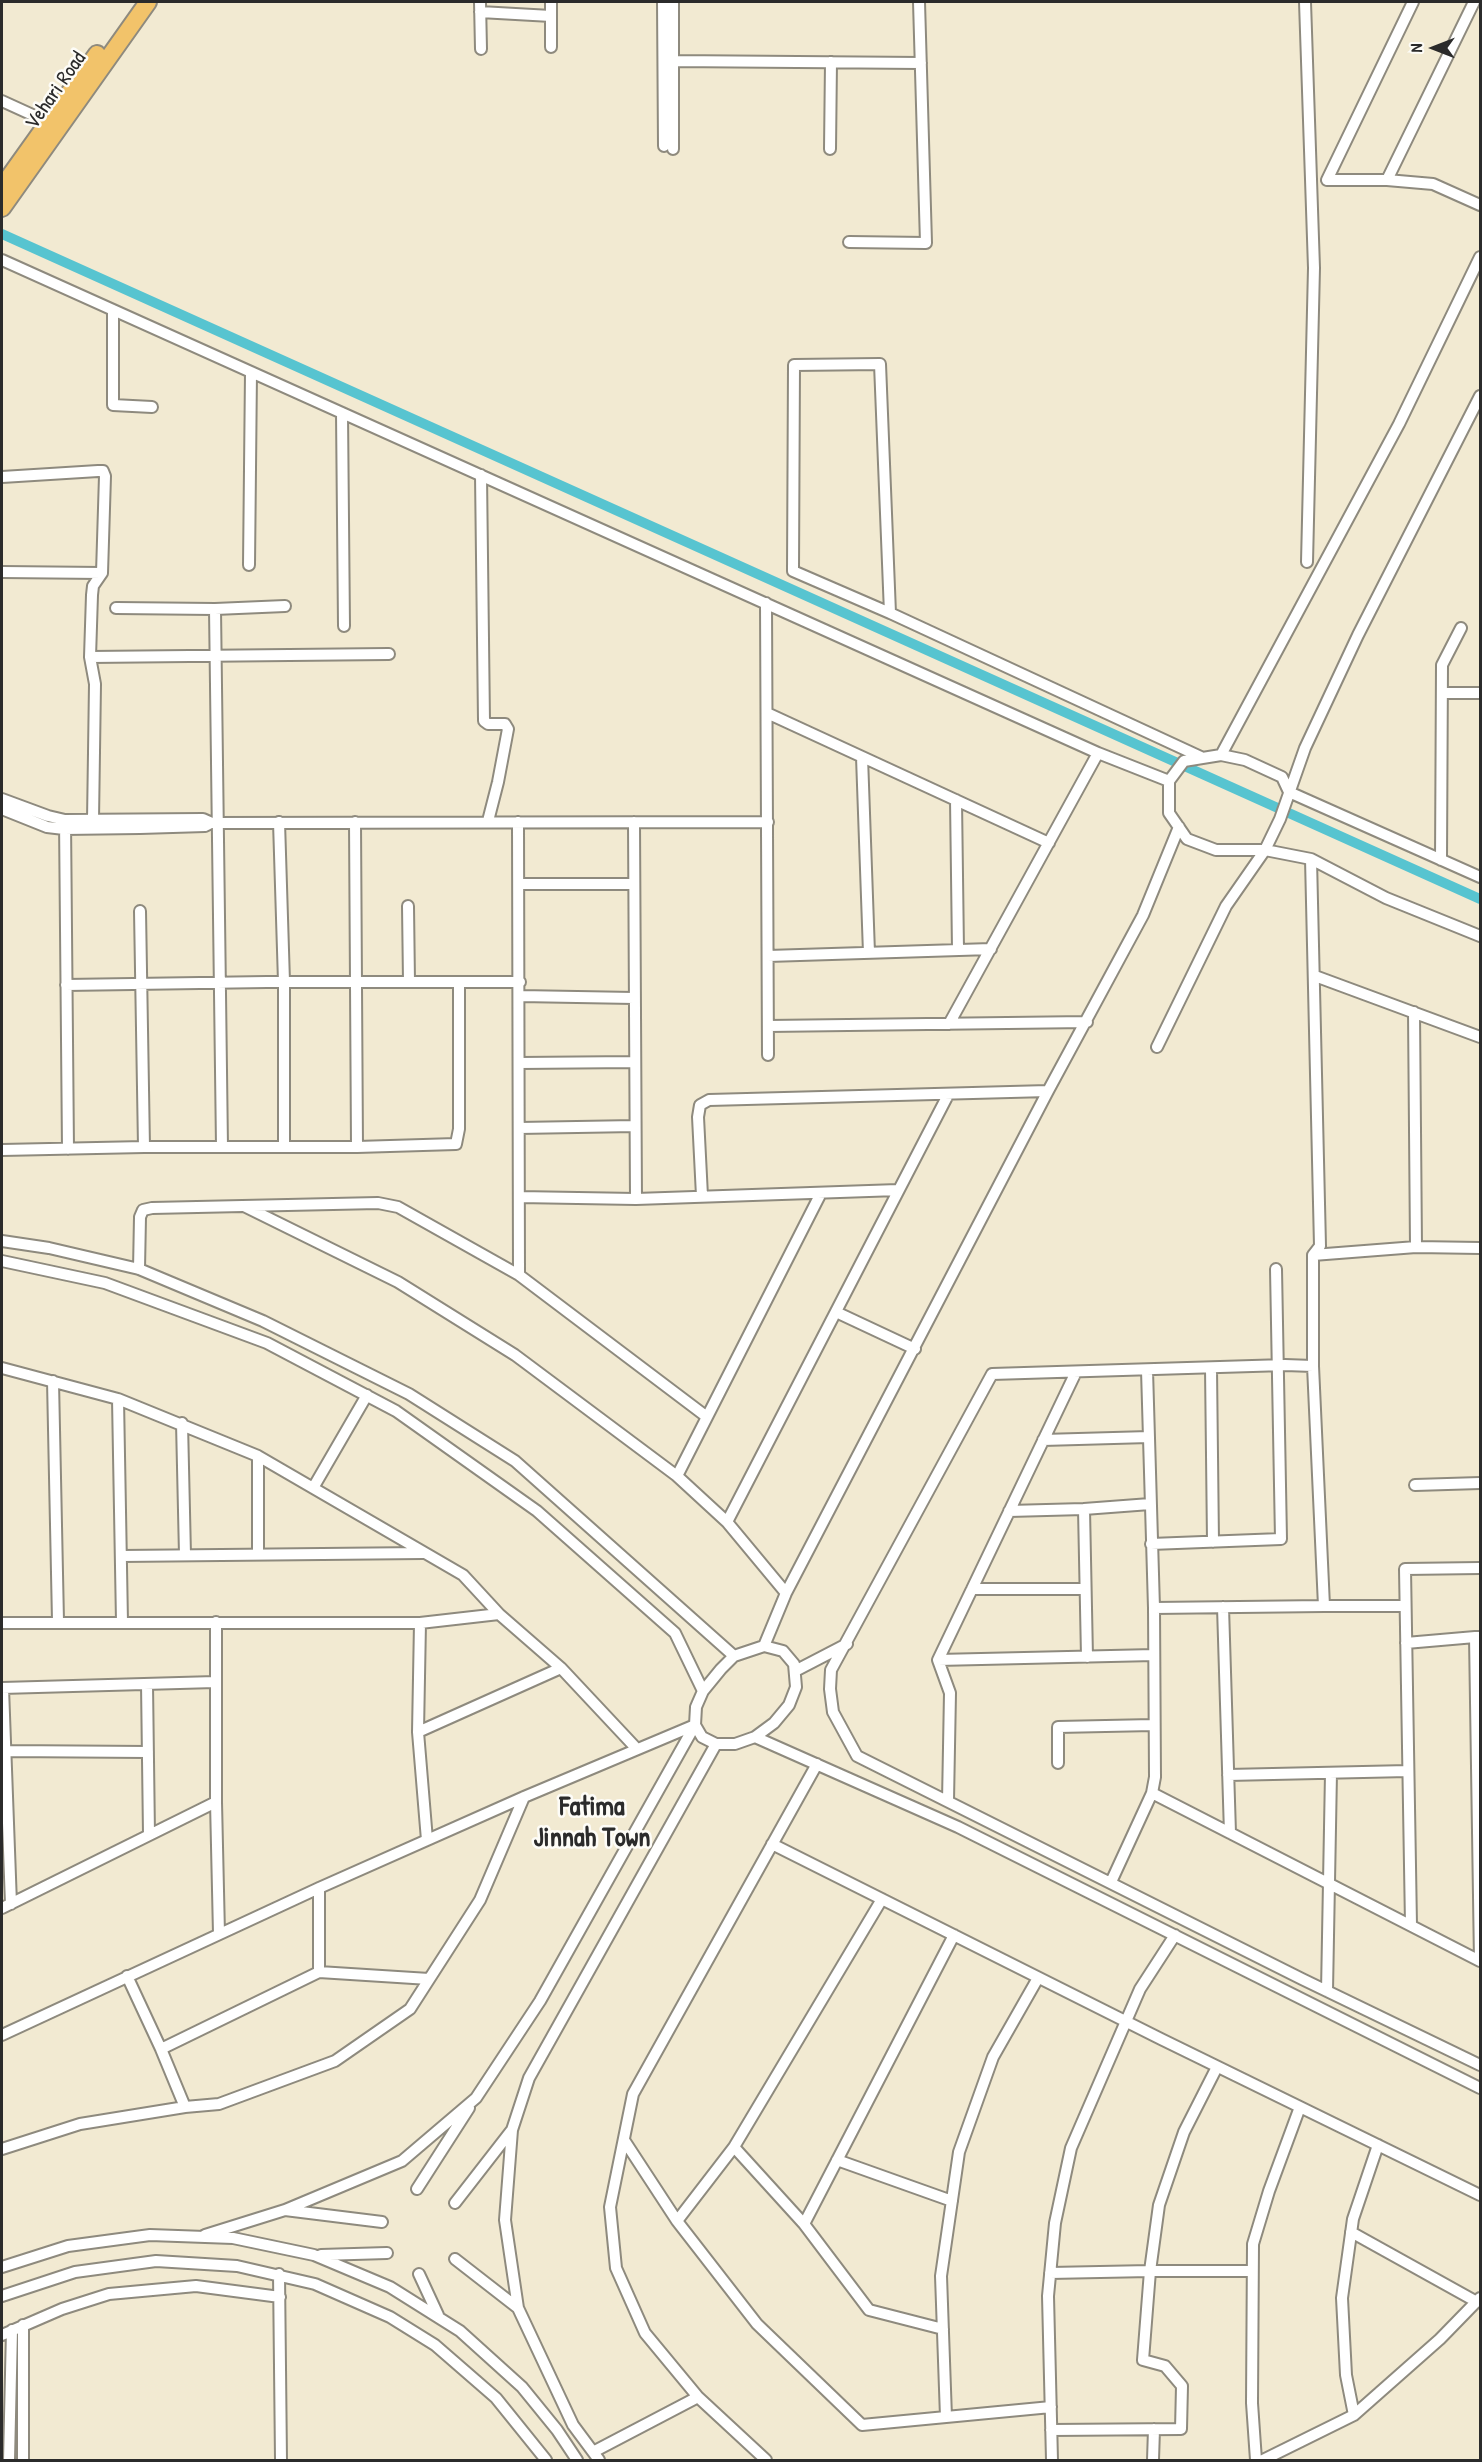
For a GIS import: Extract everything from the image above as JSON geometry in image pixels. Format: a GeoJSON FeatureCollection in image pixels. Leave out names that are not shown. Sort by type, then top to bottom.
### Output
{"type":"FeatureCollection","features":[{"type":"Feature","properties":{"kind":"main road","name":"Vehari Road"},"geometry":{"type":"LineString","coordinates":[[2,187],[134,2]]}},
{"type":"Feature","properties":{"kind":"main road","name":"Vehari Road"},"geometry":{"type":"LineString","coordinates":[[2,207],[148,2]]}},
{"type":"Feature","properties":{"kind":"street"},"geometry":{"type":"LineString","coordinates":[[551,2],[551,47]]}},
{"type":"Feature","properties":{"kind":"street"},"geometry":{"type":"LineString","coordinates":[[663,2],[669,147],[673,2]]}},
{"type":"Feature","properties":{"kind":"street"},"geometry":{"type":"LineString","coordinates":[[849,242],[926,243],[919,2]]}},
{"type":"Feature","properties":{"kind":"street"},"geometry":{"type":"LineString","coordinates":[[1305,2],[1314,268],[1307,562]]}},
{"type":"Feature","properties":{"kind":"street"},"geometry":{"type":"LineString","coordinates":[[1413,2],[1327,180],[1387,180],[1433,184],[1480,205]]}},
{"type":"Feature","properties":{"kind":"street"},"geometry":{"type":"LineString","coordinates":[[1387,180],[1474,2]]}},
{"type":"Feature","properties":{"kind":"street"},"geometry":{"type":"LineString","coordinates":[[481,49],[480,7],[551,15]]}},
{"type":"Feature","properties":{"kind":"street"},"geometry":{"type":"LineString","coordinates":[[673,62],[921,63]]}},
{"type":"Feature","properties":{"kind":"street"},"geometry":{"type":"LineString","coordinates":[[830,149],[831,62]]}},
{"type":"Feature","properties":{"kind":"street"},"geometry":{"type":"LineString","coordinates":[[2,101],[48,122]]}},
{"type":"Feature","properties":{"kind":"street"},"geometry":{"type":"LineString","coordinates":[[1221,755],[1399,424],[1480,257]]}},
{"type":"Feature","properties":{"kind":"street"},"geometry":{"type":"LineString","coordinates":[[2,260],[1098,753],[1169,781]]}},
{"type":"Feature","properties":{"kind":"street"},"geometry":{"type":"LineString","coordinates":[[113,310],[113,405],[152,407]]}},
{"type":"Feature","properties":{"kind":"street"},"geometry":{"type":"LineString","coordinates":[[890,613],[880,364],[794,365],[793,571],[890,613],[1201,758]]}},
{"type":"Feature","properties":{"kind":"street"},"geometry":{"type":"LineString","coordinates":[[249,565],[251,372]]}},
{"type":"Feature","properties":{"kind":"street"},"geometry":{"type":"LineString","coordinates":[[1157,1047],[1226,906],[1264,850],[1280,819],[1305,748],[1358,635],[1480,396]]}},
{"type":"Feature","properties":{"kind":"street"},"geometry":{"type":"LineString","coordinates":[[342,413],[344,626]]}},
{"type":"Feature","properties":{"kind":"street"},"geometry":{"type":"LineString","coordinates":[[2,477],[104,471],[102,573],[97,579],[92,595],[90,657],[95,684],[93,820]]}},
{"type":"Feature","properties":{"kind":"street"},"geometry":{"type":"LineString","coordinates":[[481,475],[484,721],[488,724],[506,724],[508,729],[488,821]]}},
{"type":"Feature","properties":{"kind":"street"},"geometry":{"type":"LineString","coordinates":[[2,572],[102,573]]}},
{"type":"Feature","properties":{"kind":"street"},"geometry":{"type":"LineString","coordinates":[[766,603],[768,1055]]}},
{"type":"Feature","properties":{"kind":"street"},"geometry":{"type":"LineString","coordinates":[[116,608],[215,609],[285,606]]}},
{"type":"Feature","properties":{"kind":"street"},"geometry":{"type":"LineString","coordinates":[[215,609],[215,823],[222,1147]]}},
{"type":"Feature","properties":{"kind":"street"},"geometry":{"type":"LineString","coordinates":[[1441,860],[1442,665],[1461,628]]}},
{"type":"Feature","properties":{"kind":"street"},"geometry":{"type":"LineString","coordinates":[[90,657],[389,654]]}},
{"type":"Feature","properties":{"kind":"street"},"geometry":{"type":"LineString","coordinates":[[1443,693],[1480,693]]}},
{"type":"Feature","properties":{"kind":"street"},"geometry":{"type":"LineString","coordinates":[[767,713],[1049,843]]}},
{"type":"Feature","properties":{"kind":"street"},"geometry":{"type":"LineString","coordinates":[[949,1024],[1098,753]]}},
{"type":"Feature","properties":{"kind":"street"},"geometry":{"type":"LineString","coordinates":[[1480,877],[1289,792],[1282,777],[1245,760],[1221,755],[1185,761],[1169,781],[1170,813],[1187,839],[1216,850],[1264,850],[1311,859],[1386,897],[1480,936]]}},
{"type":"Feature","properties":{"kind":"street"},"geometry":{"type":"LineString","coordinates":[[862,757],[869,953]]}},
{"type":"Feature","properties":{"kind":"street"},"geometry":{"type":"LineString","coordinates":[[2,799],[64,824],[205,826],[215,823],[279,822],[768,822]]}},
{"type":"Feature","properties":{"kind":"street"},"geometry":{"type":"LineString","coordinates":[[956,800],[958,950]]}},
{"type":"Feature","properties":{"kind":"street"},"geometry":{"type":"LineString","coordinates":[[2,809],[47,826],[93,820],[203,819],[215,823]]}},
{"type":"Feature","properties":{"kind":"street"},"geometry":{"type":"LineString","coordinates":[[279,822],[284,982],[284,1147]]}},
{"type":"Feature","properties":{"kind":"street"},"geometry":{"type":"LineString","coordinates":[[355,822],[357,1147]]}},
{"type":"Feature","properties":{"kind":"street"},"geometry":{"type":"LineString","coordinates":[[518,822],[519,1275]]}},
{"type":"Feature","properties":{"kind":"street"},"geometry":{"type":"LineString","coordinates":[[634,822],[636,1198]]}},
{"type":"Feature","properties":{"kind":"street"},"geometry":{"type":"LineString","coordinates":[[64,824],[68,1149]]}},
{"type":"Feature","properties":{"kind":"street"},"geometry":{"type":"LineString","coordinates":[[764,1646],[786,1593],[1048,1091],[1143,915],[1179,827]]}},
{"type":"Feature","properties":{"kind":"street"},"geometry":{"type":"LineString","coordinates":[[1311,859],[1320,1246],[1313,1255],[1313,1366],[1324,1606]]}},
{"type":"Feature","properties":{"kind":"street"},"geometry":{"type":"LineString","coordinates":[[519,884],[634,884]]}},
{"type":"Feature","properties":{"kind":"street"},"geometry":{"type":"LineString","coordinates":[[408,906],[409,982]]}},
{"type":"Feature","properties":{"kind":"street"},"geometry":{"type":"LineString","coordinates":[[140,911],[144,1147]]}},
{"type":"Feature","properties":{"kind":"street"},"geometry":{"type":"LineString","coordinates":[[768,956],[991,949]]}},
{"type":"Feature","properties":{"kind":"street"},"geometry":{"type":"LineString","coordinates":[[1315,976],[1480,1037]]}},
{"type":"Feature","properties":{"kind":"street"},"geometry":{"type":"LineString","coordinates":[[66,985],[220,982],[520,982]]}},
{"type":"Feature","properties":{"kind":"street"},"geometry":{"type":"LineString","coordinates":[[2,1150],[456,1144],[459,1129],[459,982]]}},
{"type":"Feature","properties":{"kind":"street"},"geometry":{"type":"LineString","coordinates":[[520,996],[634,998]]}},
{"type":"Feature","properties":{"kind":"street"},"geometry":{"type":"LineString","coordinates":[[1414,1012],[1416,1247]]}},
{"type":"Feature","properties":{"kind":"street"},"geometry":{"type":"LineString","coordinates":[[768,1026],[1087,1022]]}},
{"type":"Feature","properties":{"kind":"street"},"geometry":{"type":"LineString","coordinates":[[519,1063],[635,1062]]}},
{"type":"Feature","properties":{"kind":"street"},"geometry":{"type":"LineString","coordinates":[[702,1196],[698,1117],[700,1105],[709,1100],[1048,1091]]}},
{"type":"Feature","properties":{"kind":"street"},"geometry":{"type":"LineString","coordinates":[[727,1522],[948,1095]]}},
{"type":"Feature","properties":{"kind":"street"},"geometry":{"type":"LineString","coordinates":[[519,1128],[635,1126]]}},
{"type":"Feature","properties":{"kind":"street"},"geometry":{"type":"LineString","coordinates":[[519,1197],[636,1198],[898,1190]]}},
{"type":"Feature","properties":{"kind":"street"},"geometry":{"type":"LineString","coordinates":[[677,1476],[821,1193]]}},
{"type":"Feature","properties":{"kind":"street"},"geometry":{"type":"LineString","coordinates":[[139,1269],[140,1217],[143,1210],[242,1205],[378,1203],[398,1207],[519,1275],[707,1417]]}},
{"type":"Feature","properties":{"kind":"street"},"geometry":{"type":"LineString","coordinates":[[242,1205],[398,1282],[515,1355],[677,1476],[727,1522],[786,1593]]}},
{"type":"Feature","properties":{"kind":"street"},"geometry":{"type":"LineString","coordinates":[[2,1241],[49,1248],[139,1269],[263,1321],[399,1389],[505,1455],[734,1656]]}},
{"type":"Feature","properties":{"kind":"street"},"geometry":{"type":"LineString","coordinates":[[1313,1255],[1416,1247],[1480,1248]]}},
{"type":"Feature","properties":{"kind":"street"},"geometry":{"type":"LineString","coordinates":[[2,1261],[105,1283],[267,1343],[396,1411],[537,1511],[675,1633],[703,1691]]}},
{"type":"Feature","properties":{"kind":"street"},"geometry":{"type":"LineString","coordinates":[[1151,1544],[1281,1539],[1276,1269]]}},
{"type":"Feature","properties":{"kind":"street"},"geometry":{"type":"LineString","coordinates":[[836,1311],[915,1349]]}},
{"type":"Feature","properties":{"kind":"street"},"geometry":{"type":"LineString","coordinates":[[1313,1366],[1278,1365],[992,1374],[831,1670],[830,1689],[833,1712],[857,1756],[1480,2065]]}},
{"type":"Feature","properties":{"kind":"street"},"geometry":{"type":"LineString","coordinates":[[2,1368],[118,1399],[182,1423],[258,1456],[463,1575],[499,1614],[561,1668],[636,1749]]}},
{"type":"Feature","properties":{"kind":"street"},"geometry":{"type":"LineString","coordinates":[[1211,1368],[1214,1542]]}},
{"type":"Feature","properties":{"kind":"street"},"geometry":{"type":"LineString","coordinates":[[1111,1882],[1152,1793],[1155,1777],[1154,1608],[1147,1370]]}},
{"type":"Feature","properties":{"kind":"street"},"geometry":{"type":"LineString","coordinates":[[948,1801],[950,1693],[938,1660],[1076,1372]]}},
{"type":"Feature","properties":{"kind":"street"},"geometry":{"type":"LineString","coordinates":[[53,1381],[58,1621]]}},
{"type":"Feature","properties":{"kind":"street"},"geometry":{"type":"LineString","coordinates":[[313,1488],[367,1395]]}},
{"type":"Feature","properties":{"kind":"street"},"geometry":{"type":"LineString","coordinates":[[118,1399],[122,1622]]}},
{"type":"Feature","properties":{"kind":"street"},"geometry":{"type":"LineString","coordinates":[[182,1423],[185,1555]]}},
{"type":"Feature","properties":{"kind":"street"},"geometry":{"type":"LineString","coordinates":[[1044,1440],[1149,1437]]}},
{"type":"Feature","properties":{"kind":"street"},"geometry":{"type":"LineString","coordinates":[[258,1456],[258,1554]]}},
{"type":"Feature","properties":{"kind":"street"},"geometry":{"type":"LineString","coordinates":[[1415,1485],[1480,1484]]}},
{"type":"Feature","properties":{"kind":"street"},"geometry":{"type":"LineString","coordinates":[[1009,1511],[1150,1504]]}},
{"type":"Feature","properties":{"kind":"street"},"geometry":{"type":"LineString","coordinates":[[1084,1509],[1087,1657]]}},
{"type":"Feature","properties":{"kind":"street"},"geometry":{"type":"LineString","coordinates":[[120,1556],[425,1553]]}},
{"type":"Feature","properties":{"kind":"street"},"geometry":{"type":"LineString","coordinates":[[1411,1925],[1405,1569],[1480,1568]]}},
{"type":"Feature","properties":{"kind":"street"},"geometry":{"type":"LineString","coordinates":[[972,1589],[1085,1589]]}},
{"type":"Feature","properties":{"kind":"street"},"geometry":{"type":"LineString","coordinates":[[1154,1608],[1405,1606]]}},
{"type":"Feature","properties":{"kind":"street"},"geometry":{"type":"LineString","coordinates":[[1222,1607],[1230,1833]]}},
{"type":"Feature","properties":{"kind":"street"},"geometry":{"type":"LineString","coordinates":[[2,1623],[58,1621],[420,1623],[499,1614]]}},
{"type":"Feature","properties":{"kind":"street"},"geometry":{"type":"LineString","coordinates":[[216,1622],[219,1934]]}},
{"type":"Feature","properties":{"kind":"street"},"geometry":{"type":"LineString","coordinates":[[420,1623],[418,1732],[427,1840]]}},
{"type":"Feature","properties":{"kind":"street"},"geometry":{"type":"LineString","coordinates":[[1152,1793],[1480,1961],[1478,1637],[1406,1643]]}},
{"type":"Feature","properties":{"kind":"street"},"geometry":{"type":"LineString","coordinates":[[795,1671],[847,1644]]}},
{"type":"Feature","properties":{"kind":"street"},"geometry":{"type":"LineString","coordinates":[[417,2189],[540,2001],[695,1725],[696,1707],[703,1691],[734,1656],[764,1646],[783,1651],[794,1664],[796,1687],[789,1706],[774,1723],[755,1737],[735,1744],[716,1744],[702,1737],[695,1725]]}},
{"type":"Feature","properties":{"kind":"street"},"geometry":{"type":"LineString","coordinates":[[938,1660],[1154,1655]]}},
{"type":"Feature","properties":{"kind":"street"},"geometry":{"type":"LineString","coordinates":[[418,1732],[561,1668]]}},
{"type":"Feature","properties":{"kind":"street"},"geometry":{"type":"LineString","coordinates":[[215,1682],[2,1688],[5,1751],[6,1906],[216,1802]]}},
{"type":"Feature","properties":{"kind":"street"},"geometry":{"type":"LineString","coordinates":[[147,1684],[149,1835]]}},
{"type":"Feature","properties":{"kind":"street"},"geometry":{"type":"LineString","coordinates":[[2,2035],[319,1888],[524,1797],[695,1725]]}},
{"type":"Feature","properties":{"kind":"street"},"geometry":{"type":"LineString","coordinates":[[1058,1763],[1058,1727],[1154,1725]]}},
{"type":"Feature","properties":{"kind":"street"},"geometry":{"type":"LineString","coordinates":[[755,1737],[958,1827],[1480,2088]]}},
{"type":"Feature","properties":{"kind":"street"},"geometry":{"type":"LineString","coordinates":[[698,2397],[596,2456],[573,2425],[518,2308],[505,2220],[512,2130],[529,2078],[716,1744]]}},
{"type":"Feature","properties":{"kind":"street"},"geometry":{"type":"LineString","coordinates":[[5,1751],[148,1752]]}},
{"type":"Feature","properties":{"kind":"street"},"geometry":{"type":"LineString","coordinates":[[765,2460],[698,2397],[645,2333],[616,2268],[610,2206],[633,2094],[817,1764]]}},
{"type":"Feature","properties":{"kind":"street"},"geometry":{"type":"LineString","coordinates":[[1228,1775],[1408,1771]]}},
{"type":"Feature","properties":{"kind":"street"},"geometry":{"type":"LineString","coordinates":[[1327,1991],[1330,1773]]}},
{"type":"Feature","properties":{"kind":"street"},"geometry":{"type":"LineString","coordinates":[[2,2149],[80,2124],[185,2107],[219,2104],[335,2061],[410,2009],[480,1900],[524,1797]]}},
{"type":"Feature","properties":{"kind":"street"},"geometry":{"type":"LineString","coordinates":[[772,1844],[1217,2067],[1480,2195]]}},
{"type":"Feature","properties":{"kind":"street"},"geometry":{"type":"LineString","coordinates":[[319,1888],[319,1972]]}},
{"type":"Feature","properties":{"kind":"street"},"geometry":{"type":"LineString","coordinates":[[677,2221],[734,2147],[882,1899]]}},
{"type":"Feature","properties":{"kind":"street"},"geometry":{"type":"LineString","coordinates":[[804,2224],[954,1935]]}},
{"type":"Feature","properties":{"kind":"street"},"geometry":{"type":"LineString","coordinates":[[1052,2460],[1048,2296],[1055,2223],[1071,2148],[1140,1989],[1175,1935]]}},
{"type":"Feature","properties":{"kind":"street"},"geometry":{"type":"LineString","coordinates":[[161,2049],[319,1972],[429,1979]]}},
{"type":"Feature","properties":{"kind":"street"},"geometry":{"type":"LineString","coordinates":[[127,1976],[185,2107]]}},
{"type":"Feature","properties":{"kind":"street"},"geometry":{"type":"LineString","coordinates":[[946,2417],[941,2276],[959,2151],[993,2057],[1038,1978]]}},
{"type":"Feature","properties":{"kind":"street"},"geometry":{"type":"LineString","coordinates":[[1051,2430],[1181,2429],[1182,2386],[1165,2366],[1143,2360],[1150,2271],[1159,2205],[1184,2132],[1217,2067]]}},
{"type":"Feature","properties":{"kind":"street"},"geometry":{"type":"LineString","coordinates":[[205,2235],[285,2210],[402,2161],[476,2098]]}},
{"type":"Feature","properties":{"kind":"street"},"geometry":{"type":"LineString","coordinates":[[1256,2460],[1252,2403],[1253,2244],[1300,2107]]}},
{"type":"Feature","properties":{"kind":"street"},"geometry":{"type":"LineString","coordinates":[[454,2203],[512,2130]]}},
{"type":"Feature","properties":{"kind":"street"},"geometry":{"type":"LineString","coordinates":[[624,2139],[677,2221],[757,2324],[862,2425],[1051,2407]]}},
{"type":"Feature","properties":{"kind":"street"},"geometry":{"type":"LineString","coordinates":[[1354,2415],[1346,2375],[1342,2298],[1353,2219],[1378,2145]]}},
{"type":"Feature","properties":{"kind":"street"},"geometry":{"type":"LineString","coordinates":[[734,2147],[804,2224],[869,2310],[943,2329]]}},
{"type":"Feature","properties":{"kind":"street"},"geometry":{"type":"LineString","coordinates":[[837,2160],[952,2201]]}},
{"type":"Feature","properties":{"kind":"street"},"geometry":{"type":"LineString","coordinates":[[285,2210],[382,2222]]}},
{"type":"Feature","properties":{"kind":"street"},"geometry":{"type":"LineString","coordinates":[[1263,2460],[1354,2415],[1440,2339],[1479,2300],[1351,2232]]}},
{"type":"Feature","properties":{"kind":"street"},"geometry":{"type":"LineString","coordinates":[[2,2267],[41,2253],[95,2241],[150,2235],[205,2235],[260,2242],[314,2255],[390,2287],[438,2315],[482,2349],[522,2387],[557,2430],[577,2460]]}},
{"type":"Feature","properties":{"kind":"street"},"geometry":{"type":"LineString","coordinates":[[314,2255],[387,2253]]}},
{"type":"Feature","properties":{"kind":"street"},"geometry":{"type":"LineString","coordinates":[[455,2259],[518,2308]]}},
{"type":"Feature","properties":{"kind":"street"},"geometry":{"type":"LineString","coordinates":[[2,2296],[66,2274],[129,2263],[183,2261],[210,2263],[279,2274],[315,2284],[365,2304],[435,2346],[496,2398],[546,2460]]}},
{"type":"Feature","properties":{"kind":"street"},"geometry":{"type":"LineString","coordinates":[[1050,2273],[1252,2271]]}},
{"type":"Feature","properties":{"kind":"street"},"geometry":{"type":"LineString","coordinates":[[279,2274],[281,2460]]}},
{"type":"Feature","properties":{"kind":"street"},"geometry":{"type":"LineString","coordinates":[[419,2274],[438,2315]]}},
{"type":"Feature","properties":{"kind":"street"},"geometry":{"type":"LineString","coordinates":[[9,2460],[7,2332],[62,2309],[109,2294],[196,2286],[280,2297]]}},
{"type":"Feature","properties":{"kind":"street"},"geometry":{"type":"LineString","coordinates":[[24,2325],[24,2460]]}},
{"type":"Feature","properties":{"kind":"street"},"geometry":{"type":"LineString","coordinates":[[1153,2460],[1154,2429]]}},
{"type":"Feature","properties":{"kind":"waterway"},"geometry":{"type":"LineString","coordinates":[[2,234],[1480,899]]}},
{"type":"Feature","properties":{"kind":"district","name":"Fatima Jinnah Town"},"geometry":{"type":"Point","coordinates":[592,1824]}}]}
